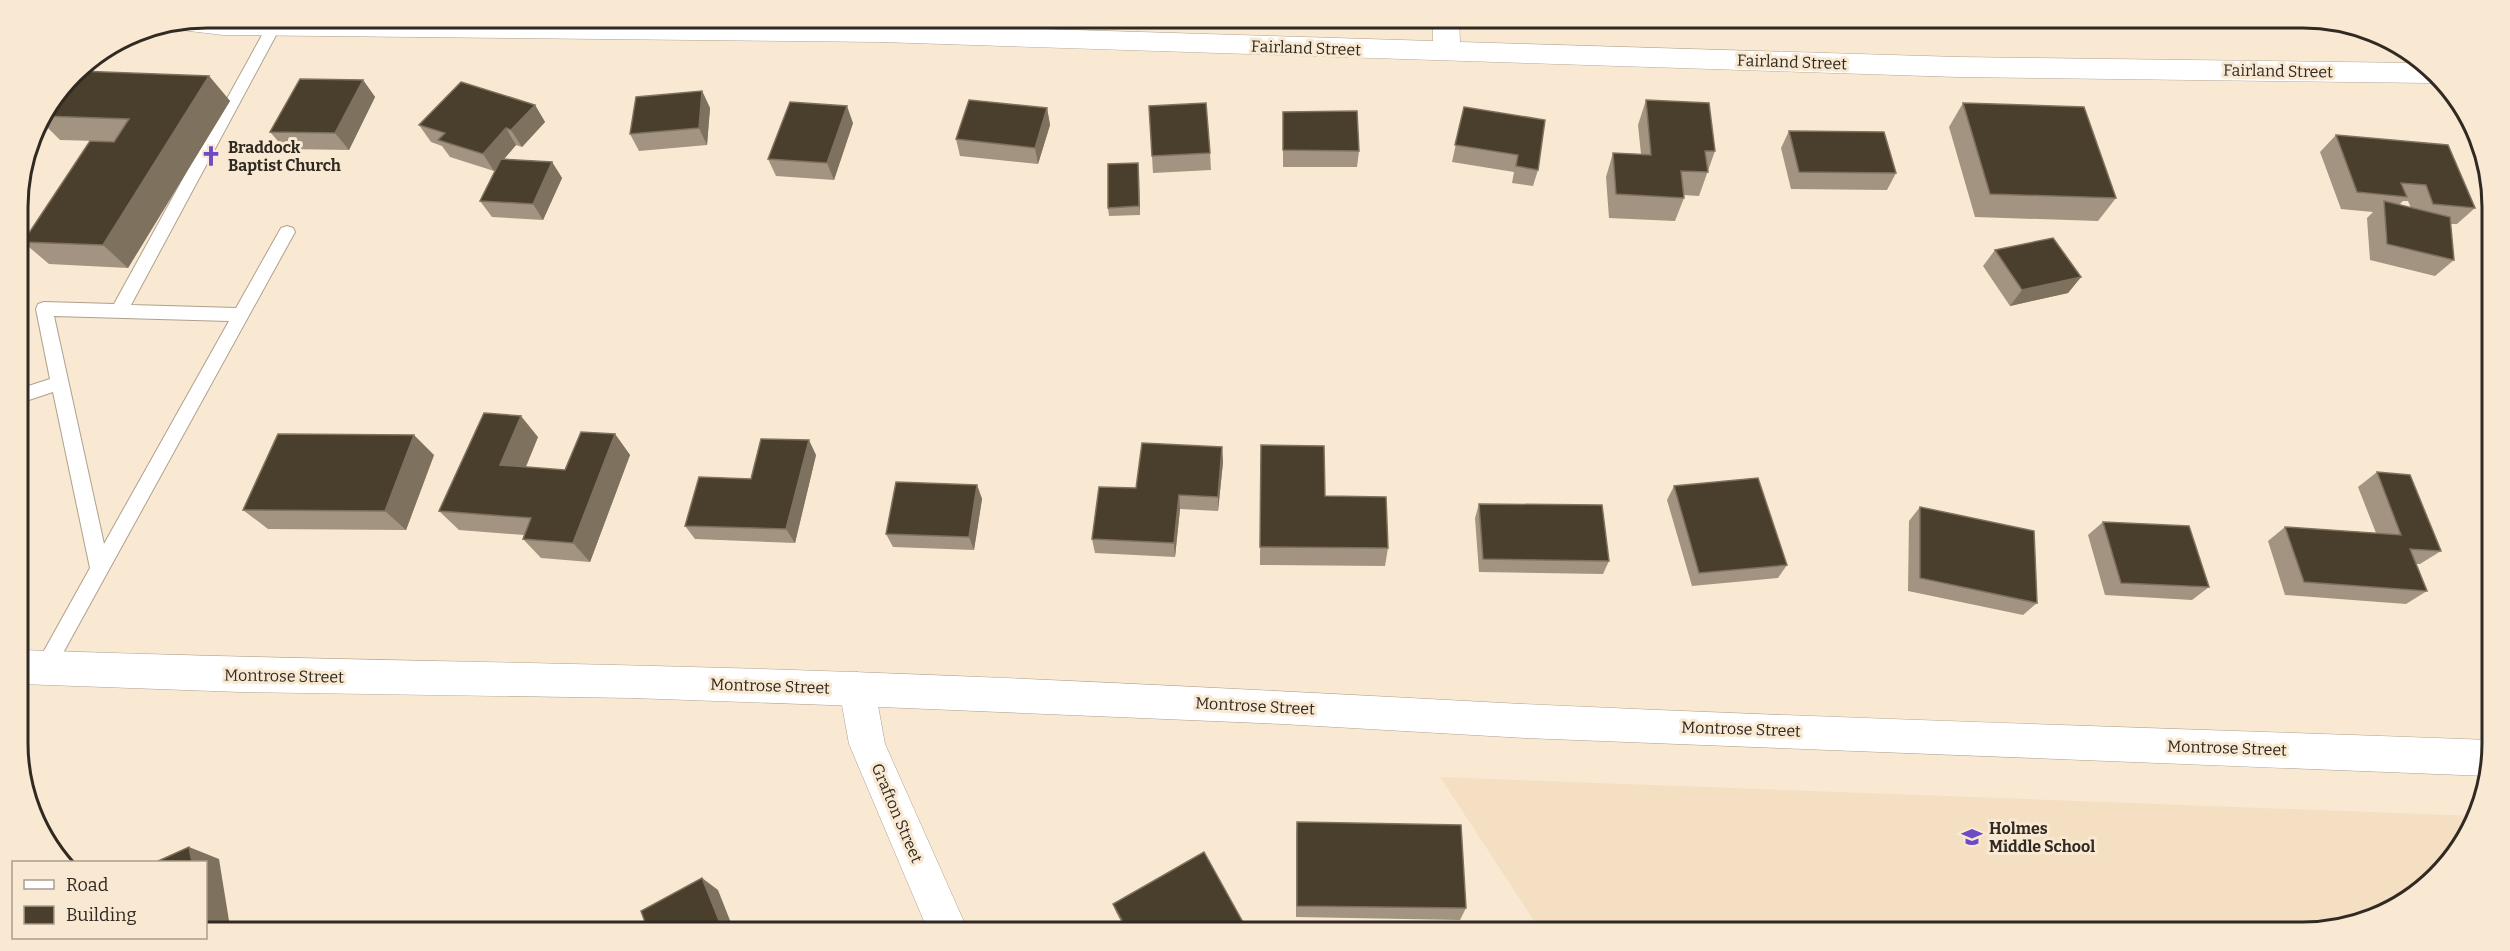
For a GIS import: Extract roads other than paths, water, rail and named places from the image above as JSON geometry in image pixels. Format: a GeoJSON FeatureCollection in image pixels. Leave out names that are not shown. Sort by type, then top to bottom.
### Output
{"type":"FeatureCollection","features":[{"type":"Feature","properties":{"kind":"street"},"geometry":{"type":"LineString","coordinates":[[1446,28],[1447,52]]}},
{"type":"Feature","properties":{"kind":"street","name":"Fairland Street"},"geometry":{"type":"LineString","coordinates":[[516,29],[869,33],[1959,67],[2421,73]]}},
{"type":"Feature","properties":{"kind":"street","name":"Montrose Street"},"geometry":{"type":"LineString","coordinates":[[33,667],[240,675],[632,681],[857,689],[1270,706],[1525,721],[2481,758]]}},
{"type":"Feature","properties":{"kind":"street","name":"Grafton Street"},"geometry":{"type":"LineString","coordinates":[[857,689],[867,744],[944,922]]}},
{"type":"Feature","properties":{"kind":"lane"},"geometry":{"type":"LineString","coordinates":[[119,311],[272,29]]}},
{"type":"Feature","properties":{"kind":"lane"},"geometry":{"type":"LineString","coordinates":[[33,667],[100,570],[287,232]]}},
{"type":"Feature","properties":{"kind":"lane"},"geometry":{"type":"LineString","coordinates":[[100,570],[44,309],[241,315]]}},
{"type":"Feature","properties":{"kind":"lane"},"geometry":{"type":"LineString","coordinates":[[29,393],[60,383]]}},
{"type":"Feature","properties":{"kind":"place","name":"Braddock Baptist Church"},"geometry":{"type":"Point","coordinates":[211,156]}},
{"type":"Feature","properties":{"kind":"place","name":"Holmes Middle School"},"geometry":{"type":"Point","coordinates":[1972,837]}}]}
